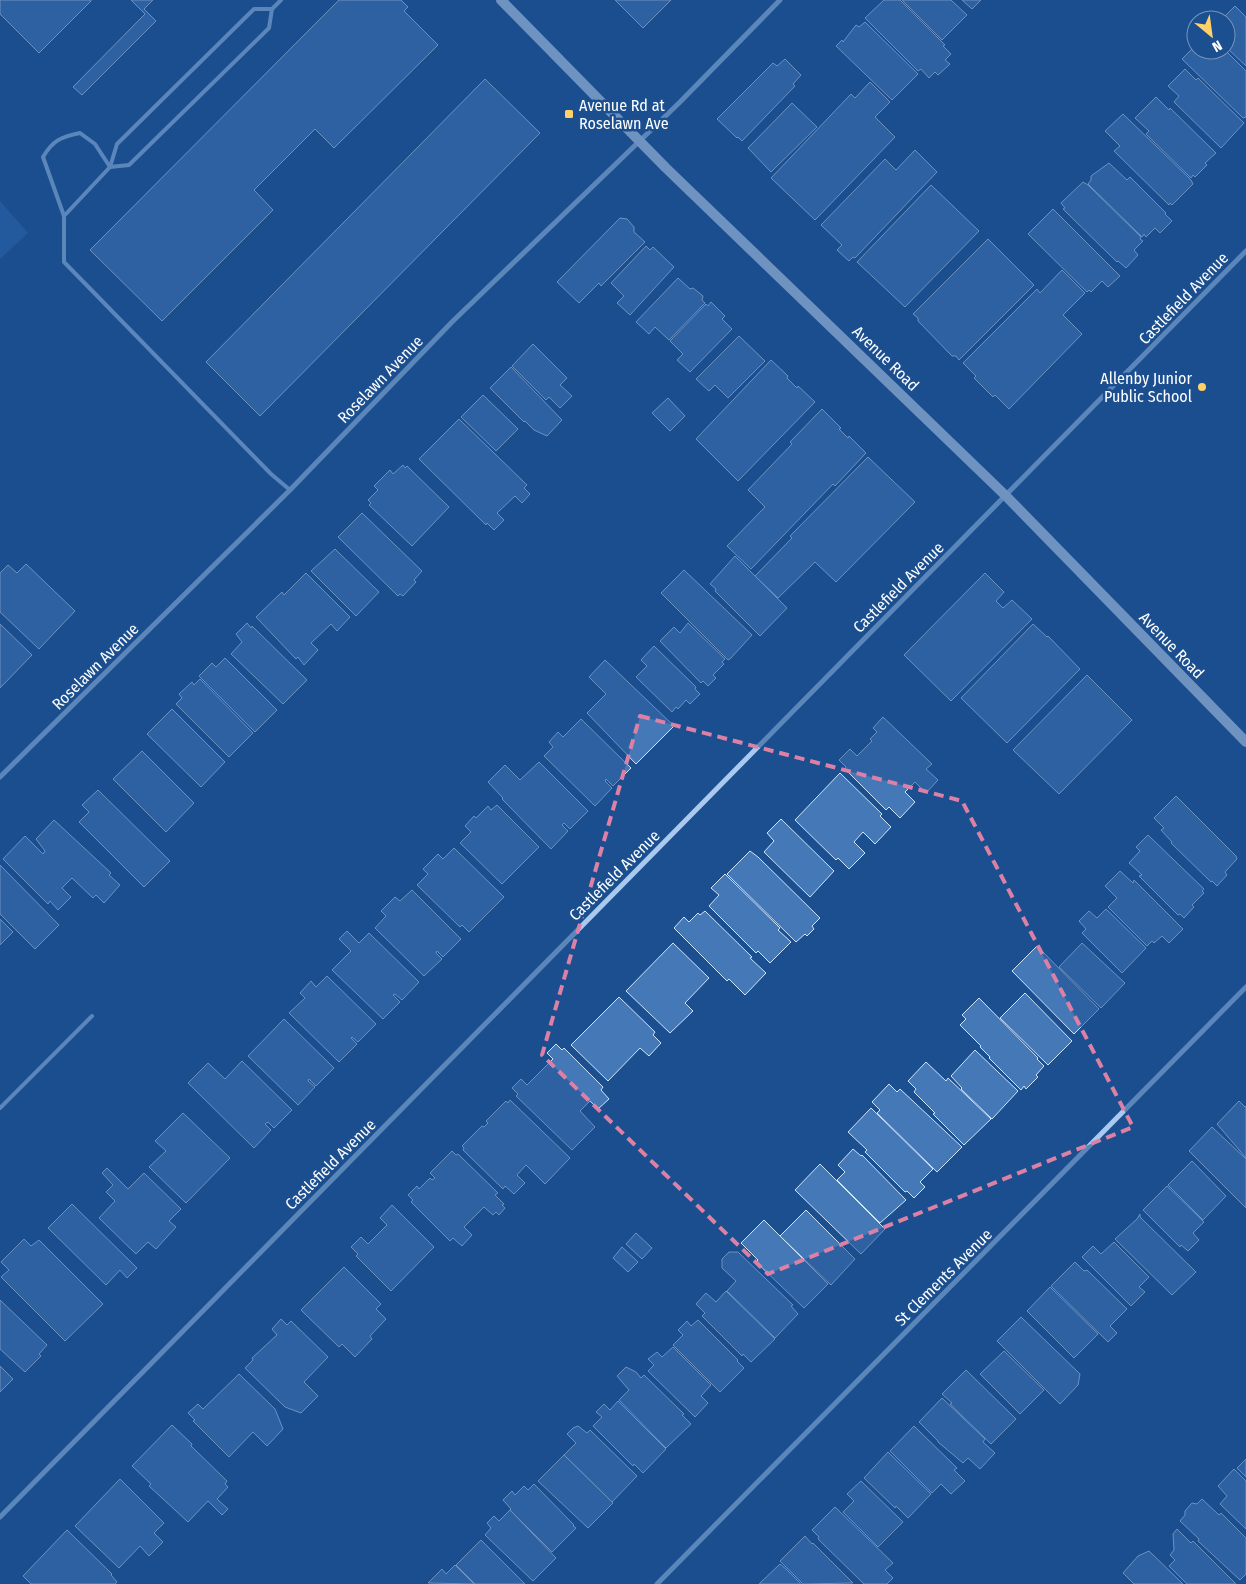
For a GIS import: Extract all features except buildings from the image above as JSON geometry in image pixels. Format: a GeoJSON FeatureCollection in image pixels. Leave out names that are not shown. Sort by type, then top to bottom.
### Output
{"type":"FeatureCollection","features":[{"type":"Feature","properties":{"kind":"main road","name":"Avenue Road"},"geometry":{"type":"LineString","coordinates":[[501,0],[639,141],[1006,496],[1246,742]]}},
{"type":"Feature","properties":{"kind":"street","name":"Roselawn Avenue"},"geometry":{"type":"LineString","coordinates":[[0,777],[290,490],[452,322],[680,102],[780,0]]}},
{"type":"Feature","properties":{"kind":"street","name":"Castlefield Avenue"},"geometry":{"type":"LineString","coordinates":[[0,1517],[1246,251]]}},
{"type":"Feature","properties":{"kind":"street","name":"St Clements Avenue"},"geometry":{"type":"LineString","coordinates":[[657,1584],[1246,986]]}},
{"type":"Feature","properties":{"kind":"lane"},"geometry":{"type":"LineString","coordinates":[[110,167],[129,165],[269,28],[272,9],[281,0]]}},
{"type":"Feature","properties":{"kind":"lane"},"geometry":{"type":"LineString","coordinates":[[64,216],[110,167],[117,144],[254,9],[272,9]]}},
{"type":"Feature","properties":{"kind":"lane"},"geometry":{"type":"LineString","coordinates":[[110,167],[95,144],[80,133],[68,135],[50,144],[43,156],[64,216],[64,262],[271,474],[290,490]]}},
{"type":"Feature","properties":{"kind":"lane"},"geometry":{"type":"LineString","coordinates":[[0,1108],[92,1016]]}},
{"type":"Feature","properties":{"kind":"highlighted area"},"geometry":{"type":"Polygon","coordinates":[[[640,716],[962,801],[1133,1127],[768,1274],[542,1055],[640,716]]]}},
{"type":"Feature","properties":{"kind":"shaded area"},"geometry":{"type":"Polygon","coordinates":[[[0,201],[28,233],[0,259],[0,201]]]}},
{"type":"Feature","properties":{"kind":"place","name":"Avenue Rd at Roselawn Ave"},"geometry":{"type":"Point","coordinates":[569,114]}},
{"type":"Feature","properties":{"kind":"place","name":"Allenby Junior Public School"},"geometry":{"type":"Point","coordinates":[1202,387]}}]}
